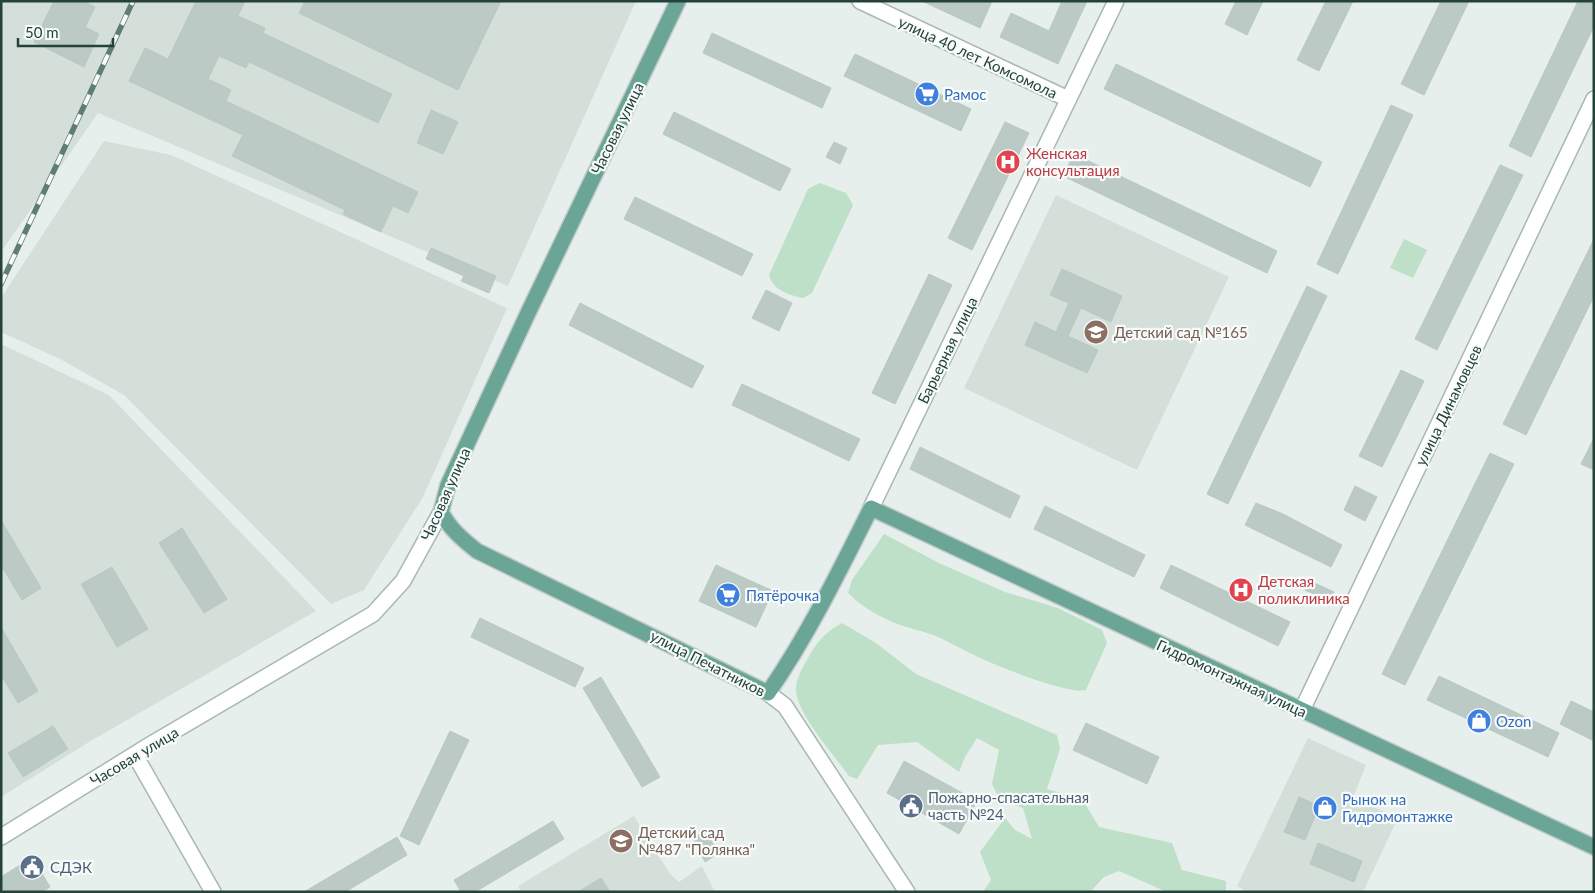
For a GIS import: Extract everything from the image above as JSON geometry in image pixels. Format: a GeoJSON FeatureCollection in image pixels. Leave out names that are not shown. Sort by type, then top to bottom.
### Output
{"type":"FeatureCollection","features":[{"type":"Feature","properties":{"kind":"main road","name":"Часовая улица"},"geometry":{"type":"LineString","coordinates":[[441,512],[448,485],[528,313],[678,1]]}},
{"type":"Feature","properties":{"kind":"main road","name":"Гидромонтажная улица"},"geometry":{"type":"LineString","coordinates":[[871,508],[1594,848]]}},
{"type":"Feature","properties":{"kind":"main road","name":"Барьерная улица"},"geometry":{"type":"LineString","coordinates":[[768,693],[793,657],[823,603],[871,508]]}},
{"type":"Feature","properties":{"kind":"main road","name":"улица Печатников"},"geometry":{"type":"LineString","coordinates":[[441,512],[448,525],[458,536],[477,551],[768,693]]}},
{"type":"Feature","properties":{"kind":"street","name":"улица 40 лет Комсомола"},"geometry":{"type":"LineString","coordinates":[[860,1],[1068,100]]}},
{"type":"Feature","properties":{"kind":"street","name":"Барьерная улица"},"geometry":{"type":"LineString","coordinates":[[871,508],[1116,1]]}},
{"type":"Feature","properties":{"kind":"street","name":"улица Динамовцев"},"geometry":{"type":"LineString","coordinates":[[1302,710],[1594,99]]}},
{"type":"Feature","properties":{"kind":"street","name":"Часовая улица"},"geometry":{"type":"LineString","coordinates":[[1,837],[373,614],[403,581],[441,512]]}},
{"type":"Feature","properties":{"kind":"street","name":"улица Печатников"},"geometry":{"type":"LineString","coordinates":[[768,693],[785,706],[907,892]]}},
{"type":"Feature","properties":{"kind":"street"},"geometry":{"type":"LineString","coordinates":[[135,755],[213,892]]}},
{"type":"Feature","properties":{"kind":"shaded area"},"geometry":{"type":"Polygon","coordinates":[[[1,1],[636,1],[508,286],[98,113],[1,252],[1,1]]]}},
{"type":"Feature","properties":{"kind":"shaded area"},"geometry":{"type":"Polygon","coordinates":[[[104,141],[171,155],[507,308],[423,497],[364,590],[331,604],[124,395],[60,359],[1,332],[1,298],[104,141]]]}},
{"type":"Feature","properties":{"kind":"shaded area","name":"Детский сад №165"},"geometry":{"type":"Polygon","coordinates":[[[1056,195],[1229,277],[1137,470],[964,388],[1056,195]]]}},
{"type":"Feature","properties":{"kind":"shaded area"},"geometry":{"type":"Polygon","coordinates":[[[1,344],[109,395],[316,611],[89,742],[1,797],[1,344]]]}},
{"type":"Feature","properties":{"kind":"shaded area","name":"Рынок на Гидромонтажке"},"geometry":{"type":"Polygon","coordinates":[[[1308,738],[1366,765],[1353,798],[1398,818],[1363,892],[1247,892],[1237,886],[1308,738]]]}},
{"type":"Feature","properties":{"kind":"shaded area","name":"Детский сад №487 \"Полянка\""},"geometry":{"type":"Polygon","coordinates":[[[634,816],[670,874],[679,882],[702,866],[715,892],[521,892],[518,886],[634,816]]]}},
{"type":"Feature","properties":{"kind":"green space"},"geometry":{"type":"Polygon","coordinates":[[[820,183],[846,193],[853,205],[812,293],[803,298],[782,291],[774,284],[769,275],[808,189],[820,183]]]}},
{"type":"Feature","properties":{"kind":"green space"},"geometry":{"type":"Polygon","coordinates":[[[1404,239],[1427,250],[1413,278],[1390,268],[1404,239]]]}},
{"type":"Feature","properties":{"kind":"green space"},"geometry":{"type":"Polygon","coordinates":[[[884,534],[939,563],[1005,592],[1058,608],[1102,630],[1107,643],[1086,690],[1064,688],[1013,672],[938,637],[892,622],[875,614],[861,604],[848,593],[852,580],[884,534]]]}},
{"type":"Feature","properties":{"kind":"green space"},"geometry":{"type":"Polygon","coordinates":[[[842,623],[876,643],[916,674],[1057,735],[1060,749],[1047,789],[1083,800],[1099,827],[1172,843],[1182,870],[1226,881],[1226,892],[1167,892],[1119,871],[1104,877],[1090,892],[983,892],[991,880],[980,852],[1005,818],[1015,830],[1032,839],[1023,808],[1000,800],[992,784],[999,750],[977,738],[965,757],[959,772],[917,742],[878,745],[857,779],[849,776],[808,720],[797,697],[796,687],[800,672],[815,647],[826,634],[842,623]]]}},
{"type":"Feature","properties":{"kind":"building"},"geometry":{"type":"Polygon","coordinates":[[[54,1],[83,1],[95,7],[85,27],[99,34],[84,67],[34,42],[54,1]]]}},
{"type":"Feature","properties":{"kind":"building"},"geometry":{"type":"Polygon","coordinates":[[[196,1],[245,1],[238,16],[265,28],[263,33],[392,94],[378,123],[249,62],[246,68],[219,56],[208,79],[231,90],[226,101],[418,192],[408,213],[393,206],[381,232],[343,214],[345,210],[232,156],[243,135],[129,81],[145,48],[168,59],[196,1]]]}},
{"type":"Feature","properties":{"kind":"building"},"geometry":{"type":"Polygon","coordinates":[[[305,1],[501,1],[458,90],[299,13],[305,1]]]}},
{"type":"Feature","properties":{"kind":"building"},"geometry":{"type":"Polygon","coordinates":[[[922,1],[992,1],[980,28],[922,1]]]}},
{"type":"Feature","properties":{"kind":"building"},"geometry":{"type":"Polygon","coordinates":[[[1062,1],[1087,1],[1058,64],[1000,37],[1011,13],[1049,31],[1062,1]]]}},
{"type":"Feature","properties":{"kind":"building"},"geometry":{"type":"Polygon","coordinates":[[[1236,1],[1263,1],[1247,35],[1225,24],[1236,1]]]}},
{"type":"Feature","properties":{"kind":"building"},"geometry":{"type":"Polygon","coordinates":[[[1326,1],[1353,1],[1319,71],[1297,60],[1326,1]]]}},
{"type":"Feature","properties":{"kind":"building"},"geometry":{"type":"Polygon","coordinates":[[[1441,1],[1469,1],[1424,95],[1401,84],[1441,1]]]}},
{"type":"Feature","properties":{"kind":"building"},"geometry":{"type":"Polygon","coordinates":[[[1578,1],[1594,1],[1594,26],[1531,157],[1509,146],[1578,1]]]}},
{"type":"Feature","properties":{"kind":"building"},"geometry":{"type":"Polygon","coordinates":[[[712,33],[831,88],[822,108],[703,53],[712,33]]]}},
{"type":"Feature","properties":{"kind":"building"},"geometry":{"type":"Polygon","coordinates":[[[855,54],[971,109],[961,131],[844,76],[855,54]]]}},
{"type":"Feature","properties":{"kind":"building"},"geometry":{"type":"Polygon","coordinates":[[[1116,64],[1322,162],[1310,187],[1104,89],[1116,64]]]}},
{"type":"Feature","properties":{"kind":"building"},"geometry":{"type":"Polygon","coordinates":[[[1391,105],[1413,115],[1338,274],[1317,264],[1391,105]]]}},
{"type":"Feature","properties":{"kind":"building"},"geometry":{"type":"Polygon","coordinates":[[[431,110],[458,122],[443,154],[417,143],[431,110]]]}},
{"type":"Feature","properties":{"kind":"building"},"geometry":{"type":"Polygon","coordinates":[[[674,112],[791,169],[780,191],[663,134],[674,112]]]}},
{"type":"Feature","properties":{"kind":"building"},"geometry":{"type":"Polygon","coordinates":[[[1005,122],[1029,133],[972,250],[948,238],[1005,122]]]}},
{"type":"Feature","properties":{"kind":"building"},"geometry":{"type":"Polygon","coordinates":[[[834,142],[847,148],[840,164],[826,157],[834,142]]]}},
{"type":"Feature","properties":{"kind":"building"},"geometry":{"type":"Polygon","coordinates":[[[1074,154],[1277,251],[1267,273],[1063,176],[1074,154]]]}},
{"type":"Feature","properties":{"kind":"building"},"geometry":{"type":"Polygon","coordinates":[[[1500,165],[1523,175],[1437,350],[1415,339],[1500,165]]]}},
{"type":"Feature","properties":{"kind":"building"},"geometry":{"type":"Polygon","coordinates":[[[635,197],[753,254],[742,276],[624,219],[635,197]]]}},
{"type":"Feature","properties":{"kind":"building"},"geometry":{"type":"Polygon","coordinates":[[[1594,239],[1594,296],[1526,435],[1503,424],[1594,239]]]}},
{"type":"Feature","properties":{"kind":"building"},"geometry":{"type":"Polygon","coordinates":[[[431,248],[496,276],[489,293],[461,281],[464,276],[426,259],[431,248]]]}},
{"type":"Feature","properties":{"kind":"building"},"geometry":{"type":"Polygon","coordinates":[[[1062,269],[1122,296],[1111,322],[1081,308],[1068,336],[1098,350],[1087,373],[1025,345],[1035,322],[1056,332],[1069,303],[1050,295],[1062,269]]]}},
{"type":"Feature","properties":{"kind":"building"},"geometry":{"type":"Polygon","coordinates":[[[929,274],[952,285],[895,404],[872,393],[929,274]]]}},
{"type":"Feature","properties":{"kind":"building"},"geometry":{"type":"Polygon","coordinates":[[[1307,286],[1327,296],[1228,504],[1207,494],[1307,286]]]}},
{"type":"Feature","properties":{"kind":"building"},"geometry":{"type":"Polygon","coordinates":[[[766,290],[792,303],[779,331],[752,318],[766,290]]]}},
{"type":"Feature","properties":{"kind":"building"},"geometry":{"type":"Polygon","coordinates":[[[580,303],[704,366],[692,388],[569,325],[580,303]]]}},
{"type":"Feature","properties":{"kind":"building"},"geometry":{"type":"Polygon","coordinates":[[[1401,370],[1424,381],[1382,467],[1359,456],[1401,370]]]}},
{"type":"Feature","properties":{"kind":"building"},"geometry":{"type":"Polygon","coordinates":[[[742,384],[860,439],[849,461],[732,405],[742,384]]]}},
{"type":"Feature","properties":{"kind":"building"},"geometry":{"type":"Polygon","coordinates":[[[1594,438],[1594,470],[1581,464],[1594,438]]]}},
{"type":"Feature","properties":{"kind":"building"},"geometry":{"type":"Polygon","coordinates":[[[920,447],[1020,496],[1010,518],[910,469],[920,447]]]}},
{"type":"Feature","properties":{"kind":"building"},"geometry":{"type":"Polygon","coordinates":[[[1490,453],[1514,464],[1405,685],[1382,674],[1490,453]]]}},
{"type":"Feature","properties":{"kind":"building"},"geometry":{"type":"Polygon","coordinates":[[[1355,486],[1377,497],[1365,521],[1344,510],[1355,486]]]}},
{"type":"Feature","properties":{"kind":"building"},"geometry":{"type":"Polygon","coordinates":[[[1256,503],[1283,514],[1342,545],[1331,567],[1245,525],[1256,503]]]}},
{"type":"Feature","properties":{"kind":"building"},"geometry":{"type":"Polygon","coordinates":[[[1045,506],[1145,555],[1134,577],[1034,529],[1045,506]]]}},
{"type":"Feature","properties":{"kind":"building"},"geometry":{"type":"Polygon","coordinates":[[[1,520],[41,588],[22,600],[1,565],[1,520]]]}},
{"type":"Feature","properties":{"kind":"building"},"geometry":{"type":"Polygon","coordinates":[[[182,528],[227,599],[204,613],[159,543],[182,528]]]}},
{"type":"Feature","properties":{"kind":"building"},"geometry":{"type":"Polygon","coordinates":[[[716,565],[773,591],[756,627],[699,601],[716,565]]]}},
{"type":"Feature","properties":{"kind":"building"},"geometry":{"type":"Polygon","coordinates":[[[1171,565],[1290,622],[1278,646],[1160,588],[1171,565]]]}},
{"type":"Feature","properties":{"kind":"building"},"geometry":{"type":"Polygon","coordinates":[[[112,567],[148,629],[117,647],[81,584],[112,567]]]}},
{"type":"Feature","properties":{"kind":"building"},"geometry":{"type":"Polygon","coordinates":[[[1310,581],[1334,592],[1330,601],[1305,590],[1310,581]]]}},
{"type":"Feature","properties":{"kind":"building"},"geometry":{"type":"Polygon","coordinates":[[[480,618],[584,668],[575,687],[471,637],[480,618]]]}},
{"type":"Feature","properties":{"kind":"building"},"geometry":{"type":"Polygon","coordinates":[[[1,627],[38,691],[18,703],[1,675],[1,627]]]}},
{"type":"Feature","properties":{"kind":"building"},"geometry":{"type":"Polygon","coordinates":[[[1439,676],[1559,733],[1548,757],[1427,700],[1439,676]]]}},
{"type":"Feature","properties":{"kind":"building"},"geometry":{"type":"Polygon","coordinates":[[[601,677],[660,777],[642,787],[583,688],[601,677]]]}},
{"type":"Feature","properties":{"kind":"building"},"geometry":{"type":"Polygon","coordinates":[[[1571,701],[1594,712],[1594,741],[1560,724],[1571,701]]]}},
{"type":"Feature","properties":{"kind":"building"},"geometry":{"type":"Polygon","coordinates":[[[1086,723],[1159,757],[1147,784],[1073,750],[1086,723]]]}},
{"type":"Feature","properties":{"kind":"building"},"geometry":{"type":"Polygon","coordinates":[[[53,726],[68,749],[23,777],[8,753],[53,726]]]}},
{"type":"Feature","properties":{"kind":"building"},"geometry":{"type":"Polygon","coordinates":[[[450,731],[469,740],[419,845],[400,836],[450,731]]]}},
{"type":"Feature","properties":{"kind":"building"},"geometry":{"type":"Polygon","coordinates":[[[904,761],[977,801],[959,834],[887,793],[904,761]]]}},
{"type":"Feature","properties":{"kind":"building"},"geometry":{"type":"Polygon","coordinates":[[[1299,797],[1319,806],[1305,840],[1284,832],[1299,797]]]}},
{"type":"Feature","properties":{"kind":"building"},"geometry":{"type":"Polygon","coordinates":[[[553,821],[564,839],[475,892],[461,892],[454,880],[553,821]]]}},
{"type":"Feature","properties":{"kind":"building"},"geometry":{"type":"Polygon","coordinates":[[[705,831],[719,853],[705,862],[693,838],[705,831]]]}},
{"type":"Feature","properties":{"kind":"building"},"geometry":{"type":"Polygon","coordinates":[[[397,837],[407,855],[345,892],[304,892],[397,837]]]}},
{"type":"Feature","properties":{"kind":"building"},"geometry":{"type":"Polygon","coordinates":[[[1318,843],[1362,861],[1354,882],[1310,864],[1318,843]]]}},
{"type":"Feature","properties":{"kind":"building"},"geometry":{"type":"Polygon","coordinates":[[[34,860],[50,887],[42,892],[1,892],[1,877],[20,865],[22,867],[34,860]]]}},
{"type":"Feature","properties":{"kind":"building"},"geometry":{"type":"Polygon","coordinates":[[[601,878],[610,892],[578,892],[601,878]]]}},
{"type":"Feature","properties":{"kind":"railway"},"geometry":{"type":"LineString","coordinates":[[1,284],[133,1]]}},
{"type":"Feature","properties":{"kind":"place","name":"Рамос"},"geometry":{"type":"Point","coordinates":[927,94]}},
{"type":"Feature","properties":{"kind":"place","name":"Женская консультация"},"geometry":{"type":"Point","coordinates":[1008,162]}},
{"type":"Feature","properties":{"kind":"place","name":"Детский сад №165"},"geometry":{"type":"Point","coordinates":[1096,332]}},
{"type":"Feature","properties":{"kind":"place","name":"Детская поликлиника"},"geometry":{"type":"Point","coordinates":[1241,590]}},
{"type":"Feature","properties":{"kind":"place","name":"Пятёрочка"},"geometry":{"type":"Point","coordinates":[728,595]}},
{"type":"Feature","properties":{"kind":"place","name":"Ozon"},"geometry":{"type":"Point","coordinates":[1479,721]}},
{"type":"Feature","properties":{"kind":"place","name":"Пожарно-спасательная часть №24"},"geometry":{"type":"Point","coordinates":[911,806]}},
{"type":"Feature","properties":{"kind":"place","name":"Рынок на Гидромонтажке"},"geometry":{"type":"Point","coordinates":[1325,808]}},
{"type":"Feature","properties":{"kind":"place","name":"Детский сад №487 \"Полянка\""},"geometry":{"type":"Point","coordinates":[621,841]}},
{"type":"Feature","properties":{"kind":"place","name":"СДЭК"},"geometry":{"type":"Point","coordinates":[32,867]}}]}
